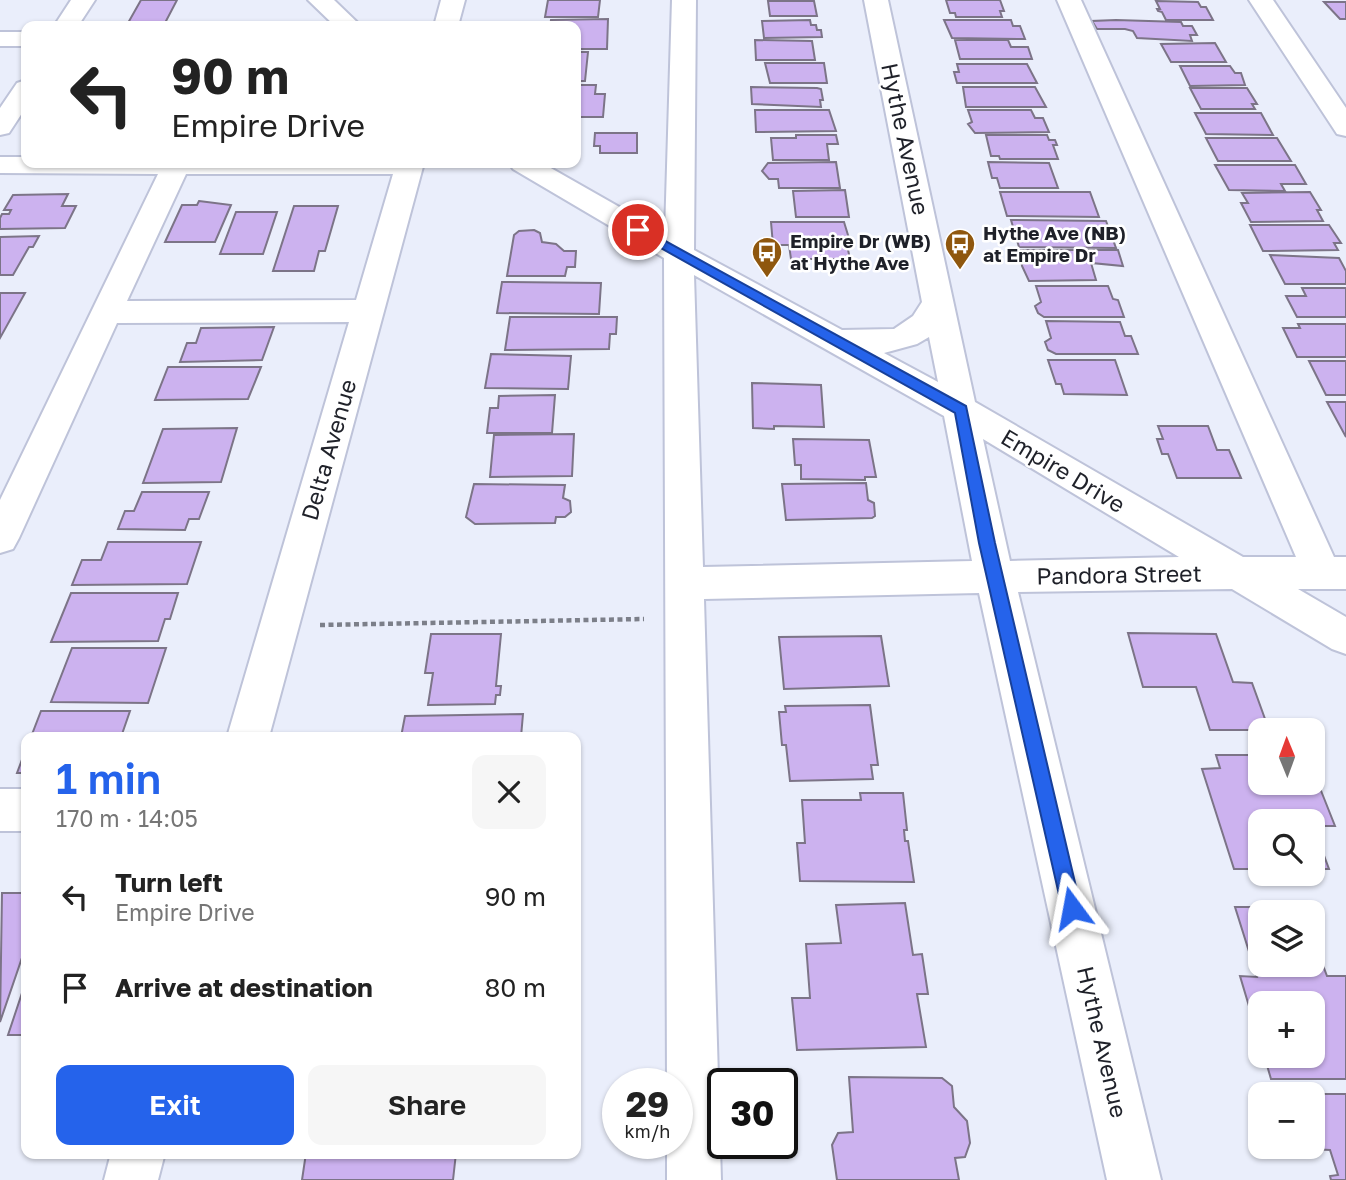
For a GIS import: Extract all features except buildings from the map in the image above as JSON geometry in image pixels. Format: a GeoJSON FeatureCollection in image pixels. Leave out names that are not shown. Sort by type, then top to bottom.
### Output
{"type":"FeatureCollection","features":[{"type":"Feature","properties":{"kind":"street"},"geometry":{"type":"LineString","coordinates":[[69,21],[83,0]]}},
{"type":"Feature","properties":{"kind":"street"},"geometry":{"type":"LineString","coordinates":[[320,0],[343,21]]}},
{"type":"Feature","properties":{"kind":"street"},"geometry":{"type":"LineString","coordinates":[[447,21],[453,0]]}},
{"type":"Feature","properties":{"kind":"street"},"geometry":{"type":"LineString","coordinates":[[684,0],[679,254],[694,1180]]}},
{"type":"Feature","properties":{"kind":"street","name":"Hythe Avenue"},"geometry":{"type":"LineString","coordinates":[[876,0],[995,577],[1134,1180]]}},
{"type":"Feature","properties":{"kind":"street"},"geometry":{"type":"LineString","coordinates":[[1069,0],[1334,573]]}},
{"type":"Feature","properties":{"kind":"street"},"geometry":{"type":"LineString","coordinates":[[1261,0],[1346,128]]}},
{"type":"Feature","properties":{"kind":"street"},"geometry":{"type":"LineString","coordinates":[[0,39],[21,39]]}},
{"type":"Feature","properties":{"kind":"street"},"geometry":{"type":"LineString","coordinates":[[0,127],[21,96]]}},
{"type":"Feature","properties":{"kind":"street"},"geometry":{"type":"LineString","coordinates":[[0,165],[21,165]]}},
{"type":"Feature","properties":{"kind":"street"},"geometry":{"type":"LineString","coordinates":[[0,538],[175,168]]}},
{"type":"Feature","properties":{"kind":"street","name":"Delta Avenue"},"geometry":{"type":"LineString","coordinates":[[249,732],[408,168]]}},
{"type":"Feature","properties":{"kind":"street","name":"Empire Drive"},"geometry":{"type":"LineString","coordinates":[[532,168],[679,254],[961,410],[1346,637]]}},
{"type":"Feature","properties":{"kind":"street"},"geometry":{"type":"LineString","coordinates":[[837,341],[892,341],[912,334],[925,324],[939,301]]}},
{"type":"Feature","properties":{"kind":"street"},"geometry":{"type":"LineString","coordinates":[[107,312],[368,311]]}},
{"type":"Feature","properties":{"kind":"street","name":"Pandora Street"},"geometry":{"type":"LineString","coordinates":[[683,600],[995,577],[1334,573]]}},
{"type":"Feature","properties":{"kind":"street"},"geometry":{"type":"LineString","coordinates":[[0,810],[21,810]]}},
{"type":"Feature","properties":{"kind":"street"},"geometry":{"type":"LineString","coordinates":[[131,1180],[136,1159]]}},
{"type":"Feature","properties":{"kind":"path"},"geometry":{"type":"LineString","coordinates":[[320,625],[683,600]]}},
{"type":"Feature","properties":{"kind":"place","name":"Hythe Ave (NB) at Empire Dr"},"geometry":{"type":"Point","coordinates":[960,271]}},
{"type":"Feature","properties":{"kind":"place","name":"Empire Dr (WB) at Hythe Ave"},"geometry":{"type":"Point","coordinates":[767,279]}},
{"type":"Feature","properties":{"kind":"route"},"geometry":{"type":"LineString","coordinates":[[638,230],[961,410],[987,543],[1072,908]]}}]}
